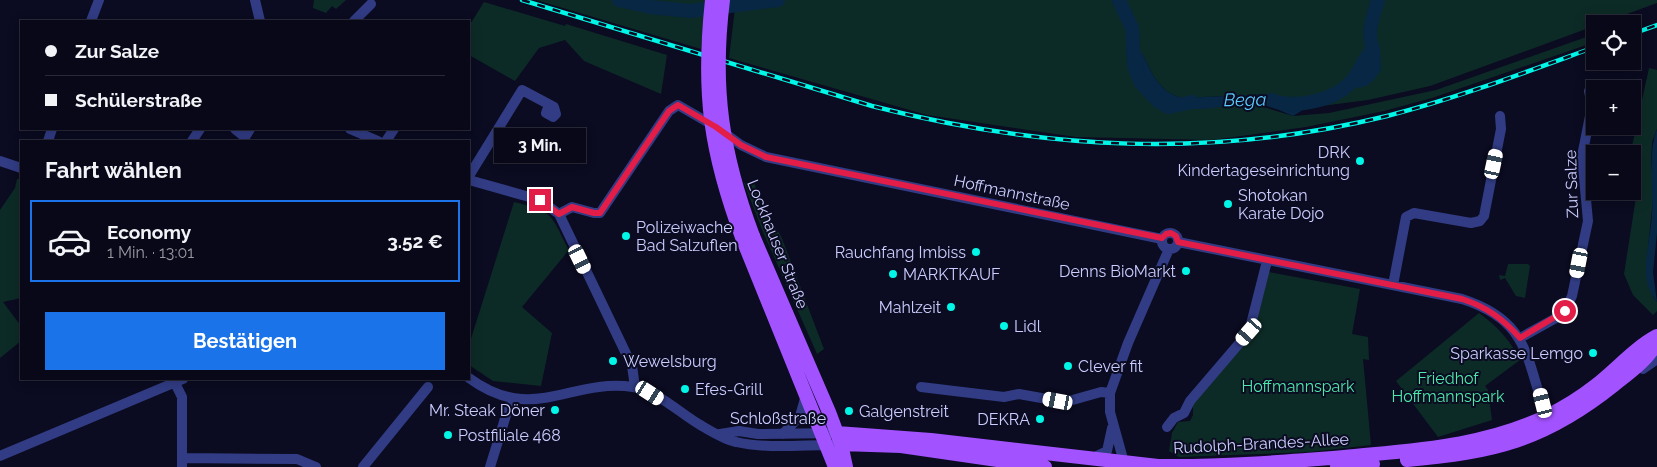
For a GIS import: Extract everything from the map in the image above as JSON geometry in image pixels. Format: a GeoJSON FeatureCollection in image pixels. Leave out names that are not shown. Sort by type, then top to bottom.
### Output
{"type":"FeatureCollection","features":[{"type":"Feature","properties":{"kind":"main road","name":"Lockhauser Straße"},"geometry":{"type":"LineString","coordinates":[[712,0],[707,62],[710,121],[722,182],[748,238],[832,439]]}},
{"type":"Feature","properties":{"kind":"main road","name":"Lockhauser Straße"},"geometry":{"type":"LineString","coordinates":[[722,0],[717,64],[722,127],[748,238],[807,394],[832,439]]}},
{"type":"Feature","properties":{"kind":"main road","name":"Rudolph-Brandes-Allee"},"geometry":{"type":"LineString","coordinates":[[1337,467],[1435,462],[1515,443],[1549,421],[1594,387],[1639,348],[1657,336]]}},
{"type":"Feature","properties":{"kind":"main road","name":"Rudolph-Brandes-Allee"},"geometry":{"type":"LineString","coordinates":[[832,439],[922,439],[1125,465],[1191,467],[1308,460],[1422,450],[1475,442],[1549,421],[1600,397],[1630,373],[1654,348],[1657,342]]}},
{"type":"Feature","properties":{"kind":"main road"},"geometry":{"type":"LineString","coordinates":[[832,439],[835,467]]}},
{"type":"Feature","properties":{"kind":"main road"},"geometry":{"type":"LineString","coordinates":[[832,439],[846,467]]}},
{"type":"Feature","properties":{"kind":"main road"},"geometry":{"type":"LineString","coordinates":[[832,439],[901,446],[1045,467]]}},
{"type":"Feature","properties":{"kind":"street"},"geometry":{"type":"LineString","coordinates":[[91,20],[98,0]]}},
{"type":"Feature","properties":{"kind":"street"},"geometry":{"type":"LineString","coordinates":[[255,0],[260,20]]}},
{"type":"Feature","properties":{"kind":"street"},"geometry":{"type":"LineString","coordinates":[[355,20],[371,4]]}},
{"type":"Feature","properties":{"kind":"street"},"geometry":{"type":"LineString","coordinates":[[470,174],[522,90],[549,105]]}},
{"type":"Feature","properties":{"kind":"street","name":"Hoffmannstraße"},"geometry":{"type":"LineString","coordinates":[[559,214],[572,207],[600,213],[673,106],[682,106],[726,133],[741,145],[766,157],[1162,238]]}},
{"type":"Feature","properties":{"kind":"street"},"geometry":{"type":"LineString","coordinates":[[1392,285],[1406,217],[1414,213],[1471,223],[1480,221],[1484,216],[1501,129],[1500,116]]}},
{"type":"Feature","properties":{"kind":"street"},"geometry":{"type":"LineString","coordinates":[[352,130],[376,140]]}},
{"type":"Feature","properties":{"kind":"street","name":"Zur Salze"},"geometry":{"type":"LineString","coordinates":[[1520,338],[1565,311],[1572,296],[1588,221],[1582,156],[1586,135]]}},
{"type":"Feature","properties":{"kind":"street"},"geometry":{"type":"LineString","coordinates":[[0,161],[20,168]]}},
{"type":"Feature","properties":{"kind":"street"},"geometry":{"type":"LineString","coordinates":[[470,180],[540,200],[559,214],[632,366],[635,387]]}},
{"type":"Feature","properties":{"kind":"street"},"geometry":{"type":"LineString","coordinates":[[1169,249],[1163,245],[1162,238],[1166,234],[1171,233],[1176,236],[1178,242]]}},
{"type":"Feature","properties":{"kind":"street"},"geometry":{"type":"LineString","coordinates":[[1178,242],[1476,304],[1496,314],[1520,338],[1530,360],[1549,421]]}},
{"type":"Feature","properties":{"kind":"street"},"geometry":{"type":"LineString","coordinates":[[1125,465],[1113,424],[1110,393],[1128,343],[1169,249],[1175,247],[1178,242]]}},
{"type":"Feature","properties":{"kind":"street"},"geometry":{"type":"LineString","coordinates":[[1167,427],[1174,418],[1184,413],[1190,401],[1249,332],[1267,261]]}},
{"type":"Feature","properties":{"kind":"street"},"geometry":{"type":"LineString","coordinates":[[1630,373],[1642,370],[1657,359]]}},
{"type":"Feature","properties":{"kind":"street","name":"Schloßstraße"},"geometry":{"type":"LineString","coordinates":[[470,379],[486,389],[511,399],[551,398],[605,385],[635,387],[650,393],[696,423],[734,442],[749,444],[832,439]]}},
{"type":"Feature","properties":{"kind":"street"},"geometry":{"type":"LineString","coordinates":[[0,456],[178,380],[182,397],[182,463],[297,459],[316,467]]}},
{"type":"Feature","properties":{"kind":"street"},"geometry":{"type":"LineString","coordinates":[[363,467],[428,387]]}},
{"type":"Feature","properties":{"kind":"street"},"geometry":{"type":"LineString","coordinates":[[920,387],[1004,397],[1019,394],[1058,401],[1101,392],[1110,393]]}},
{"type":"Feature","properties":{"kind":"street"},"geometry":{"type":"LineString","coordinates":[[783,434],[800,416],[807,394]]}},
{"type":"Feature","properties":{"kind":"street"},"geometry":{"type":"LineString","coordinates":[[490,467],[511,399]]}},
{"type":"Feature","properties":{"kind":"street"},"geometry":{"type":"LineString","coordinates":[[1092,460],[1104,454],[1108,449],[1113,424]]}},
{"type":"Feature","properties":{"kind":"street","name":"Schloßstraße"},"geometry":{"type":"LineString","coordinates":[[720,434],[739,431],[832,439]]}},
{"type":"Feature","properties":{"kind":"green space"},"geometry":{"type":"Polygon","coordinates":[[[314,0],[346,0],[336,9],[332,6],[326,13],[313,8],[314,0]]]}},
{"type":"Feature","properties":{"kind":"green space"},"geometry":{"type":"Polygon","coordinates":[[[536,0],[706,0],[701,49],[536,0]]]}},
{"type":"Feature","properties":{"kind":"green space"},"geometry":{"type":"Polygon","coordinates":[[[736,0],[1657,0],[1657,3],[1624,15],[1586,15],[1586,29],[1430,86],[1368,100],[1306,108],[1293,106],[1269,94],[1183,98],[1168,92],[1162,87],[1149,68],[1142,53],[1145,82],[1196,109],[1251,103],[1293,116],[1329,113],[1436,90],[1586,37],[1586,45],[1432,98],[1384,111],[1306,127],[1212,140],[1076,137],[927,115],[729,58],[736,0]]]}},
{"type":"Feature","properties":{"kind":"green space"},"geometry":{"type":"Polygon","coordinates":[[[484,2],[565,26],[566,24],[667,55],[661,94],[584,61],[565,40],[539,48],[515,81],[470,56],[470,24],[484,2]]]}},
{"type":"Feature","properties":{"kind":"green space"},"geometry":{"type":"Polygon","coordinates":[[[1649,68],[1657,70],[1657,129],[1652,142],[1651,162],[1654,190],[1648,247],[1653,297],[1657,302],[1657,311],[1653,315],[1633,295],[1624,274],[1636,200],[1641,200],[1641,145],[1632,145],[1634,135],[1641,135],[1641,105],[1649,68]]]}},
{"type":"Feature","properties":{"kind":"green space"},"geometry":{"type":"Polygon","coordinates":[[[17,179],[20,179],[20,298],[3,302],[20,325],[20,342],[0,358],[0,210],[15,188],[17,179]]]}},
{"type":"Feature","properties":{"kind":"green space"},"geometry":{"type":"Polygon","coordinates":[[[754,181],[760,203],[781,236],[824,349],[817,354],[763,232],[744,183],[754,181]]]}},
{"type":"Feature","properties":{"kind":"green space"},"geometry":{"type":"Polygon","coordinates":[[[514,202],[544,212],[554,222],[569,250],[522,307],[552,333],[541,386],[493,381],[470,366],[470,342],[514,202]]]}},
{"type":"Feature","properties":{"kind":"green space"},"geometry":{"type":"Polygon","coordinates":[[[1508,264],[1528,264],[1530,266],[1525,298],[1516,296],[1505,278],[1500,280],[1499,275],[1505,276],[1508,264]]]}},
{"type":"Feature","properties":{"kind":"green space","name":"Hoffmannspark"},"geometry":{"type":"Polygon","coordinates":[[[1269,272],[1360,289],[1352,334],[1368,337],[1369,360],[1363,359],[1371,445],[1310,452],[1179,457],[1169,451],[1172,433],[1178,422],[1190,421],[1193,415],[1193,403],[1253,335],[1269,272]]]}},
{"type":"Feature","properties":{"kind":"green space","name":"Friedhof Hoffmannspark"},"geometry":{"type":"Polygon","coordinates":[[[1479,313],[1502,334],[1520,360],[1485,386],[1488,390],[1492,420],[1438,437],[1396,381],[1479,313]]]}},
{"type":"Feature","properties":{"kind":"water"},"geometry":{"type":"Polygon","coordinates":[[[1134,52],[1142,53],[1149,68],[1162,87],[1168,92],[1183,98],[1269,94],[1293,106],[1306,108],[1293,116],[1272,107],[1255,103],[1203,109],[1183,108],[1162,99],[1154,92],[1143,74],[1134,52]]]}},
{"type":"Feature","properties":{"kind":"water"},"geometry":{"type":"Polygon","coordinates":[[[1657,129],[1657,233],[1653,272],[1657,302],[1648,285],[1646,266],[1652,213],[1652,149],[1657,129]]]}},
{"type":"Feature","properties":{"kind":"waterway","name":"Bega"},"geometry":{"type":"LineString","coordinates":[[619,0],[650,7],[690,11],[778,0]]}},
{"type":"Feature","properties":{"kind":"waterway","name":"Bega"},"geometry":{"type":"LineString","coordinates":[[1119,0],[1132,28],[1134,66],[1141,83],[1158,101],[1169,107],[1192,102]]}},
{"type":"Feature","properties":{"kind":"waterway","name":"Bega"},"geometry":{"type":"LineString","coordinates":[[1271,100],[1291,104],[1313,102],[1344,89],[1357,74],[1373,49],[1370,31],[1378,0]]}},
{"type":"Feature","properties":{"kind":"waterway"},"geometry":{"type":"LineString","coordinates":[[1353,80],[1363,80],[1374,68],[1373,49]]}},
{"type":"Feature","properties":{"kind":"railway"},"geometry":{"type":"LineString","coordinates":[[522,0],[872,106],[937,121],[1001,132],[1065,140],[1129,144],[1257,139],[1321,130],[1387,116],[1440,101],[1586,50]]}},
{"type":"Feature","properties":{"kind":"railway"},"geometry":{"type":"LineString","coordinates":[[1641,31],[1657,25]]}},
{"type":"Feature","properties":{"kind":"place","name":"DRK Kindertageseinrichtung"},"geometry":{"type":"Point","coordinates":[1360,161]}},
{"type":"Feature","properties":{"kind":"place","name":"Shotokan Karate Dojo"},"geometry":{"type":"Point","coordinates":[1228,204]}},
{"type":"Feature","properties":{"kind":"place","name":"Polizeiwache Bad Salzuflen"},"geometry":{"type":"Point","coordinates":[626,236]}},
{"type":"Feature","properties":{"kind":"place","name":"Rauchfang Imbiss"},"geometry":{"type":"Point","coordinates":[976,252]}},
{"type":"Feature","properties":{"kind":"place","name":"Denns BioMarkt"},"geometry":{"type":"Point","coordinates":[1186,271]}},
{"type":"Feature","properties":{"kind":"place","name":"MARKTKAUF"},"geometry":{"type":"Point","coordinates":[893,274]}},
{"type":"Feature","properties":{"kind":"place","name":"Mahlzeit"},"geometry":{"type":"Point","coordinates":[951,307]}},
{"type":"Feature","properties":{"kind":"place","name":"Lidl"},"geometry":{"type":"Point","coordinates":[1004,326]}},
{"type":"Feature","properties":{"kind":"place","name":"Sparkasse Lemgo"},"geometry":{"type":"Point","coordinates":[1593,353]}},
{"type":"Feature","properties":{"kind":"place","name":"Wewelsburg"},"geometry":{"type":"Point","coordinates":[613,361]}},
{"type":"Feature","properties":{"kind":"place","name":"Clever fit"},"geometry":{"type":"Point","coordinates":[1068,366]}},
{"type":"Feature","properties":{"kind":"place","name":"Efes-Grill"},"geometry":{"type":"Point","coordinates":[685,389]}},
{"type":"Feature","properties":{"kind":"place","name":"Mr. Steak Döner"},"geometry":{"type":"Point","coordinates":[555,410]}},
{"type":"Feature","properties":{"kind":"place","name":"Galgenstreit"},"geometry":{"type":"Point","coordinates":[849,411]}},
{"type":"Feature","properties":{"kind":"place","name":"DEKRA"},"geometry":{"type":"Point","coordinates":[1040,419]}},
{"type":"Feature","properties":{"kind":"place","name":"Postfiliale 468"},"geometry":{"type":"Point","coordinates":[448,435]}},
{"type":"Feature","properties":{"kind":"route"},"geometry":{"type":"LineString","coordinates":[[540,200],[559,214],[572,207],[600,213],[606,208],[669,111],[673,106],[678,105],[726,133],[741,145],[766,157],[1162,238],[1166,234],[1171,233],[1178,238],[1178,242],[1462,299],[1496,314],[1520,338],[1565,311]]}}]}
